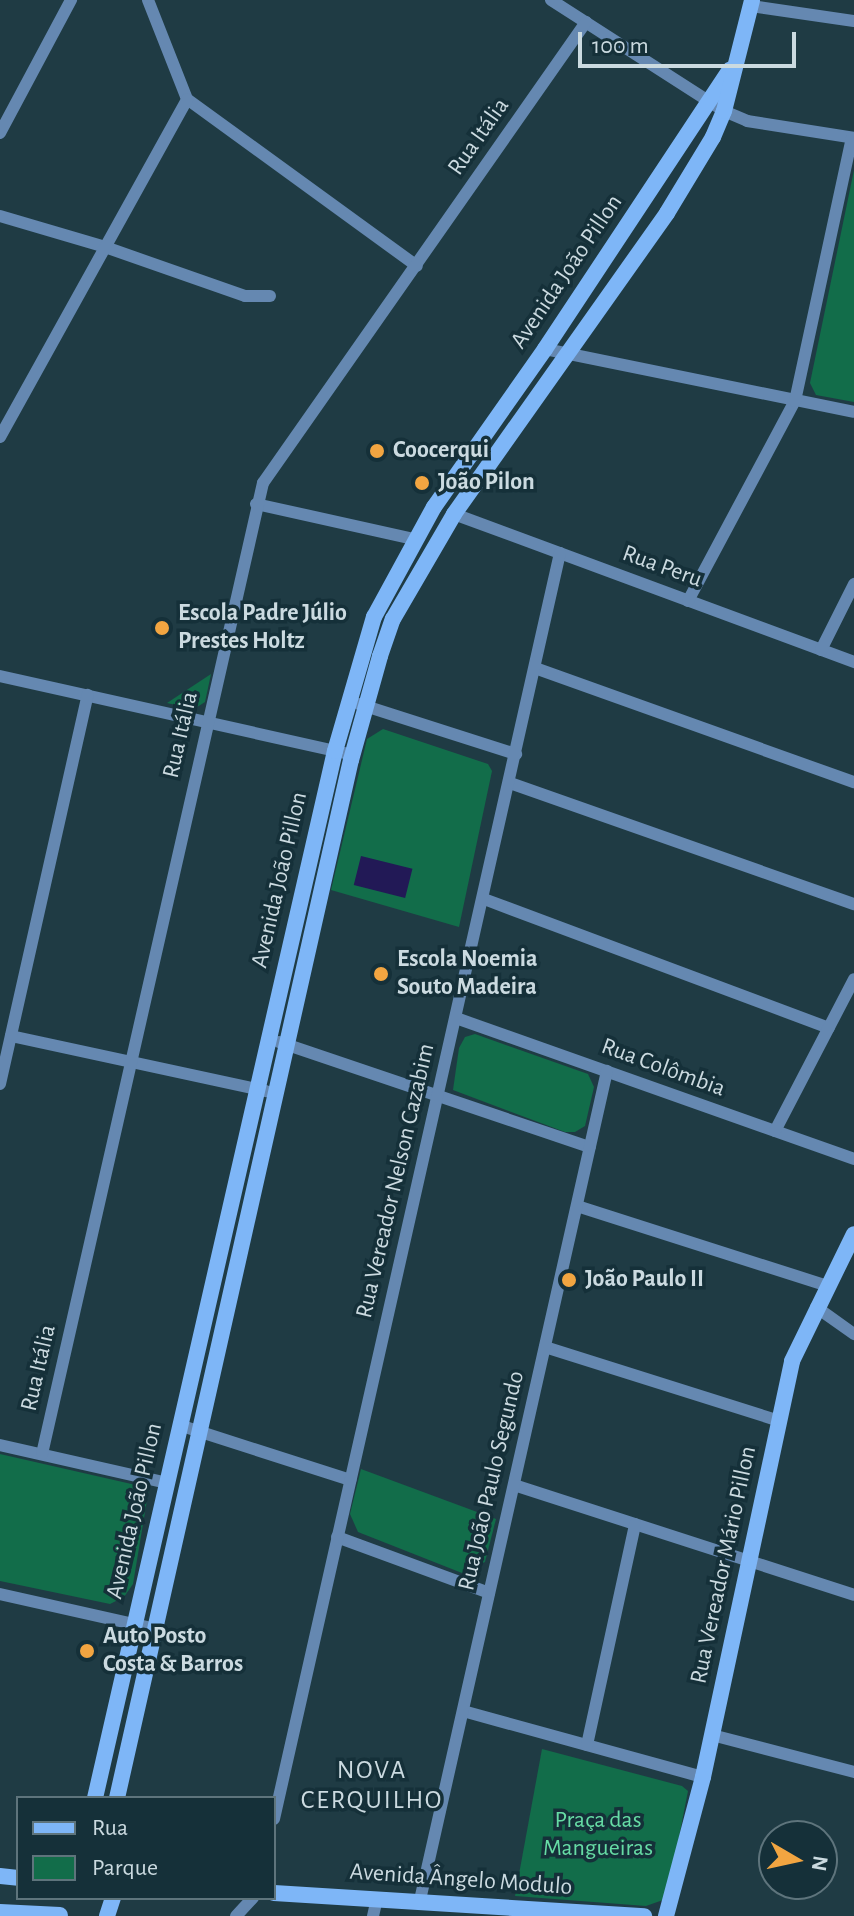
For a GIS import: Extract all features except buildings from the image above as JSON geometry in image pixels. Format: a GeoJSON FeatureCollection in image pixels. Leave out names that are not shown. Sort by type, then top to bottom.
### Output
{"type":"FeatureCollection","features":[{"type":"Feature","properties":{"kind":"main road","name":"Avenida João Pillon"},"geometry":{"type":"LineString","coordinates":[[117,1796],[352,755],[393,619],[451,519],[667,213],[713,137],[724,111],[733,65],[751,3]]}},
{"type":"Feature","properties":{"kind":"main road","name":"Avenida João Pillon"},"geometry":{"type":"LineString","coordinates":[[95,1796],[335,751],[347,701],[374,617],[434,507],[545,349],[733,65]]}},
{"type":"Feature","properties":{"kind":"main road","name":"Rua Vereador Mário Pillon"},"geometry":{"type":"LineString","coordinates":[[666,1916],[703,1777],[792,1361],[854,1234]]}},
{"type":"Feature","properties":{"kind":"main road","name":"Avenida Ângelo Modulo"},"geometry":{"type":"LineString","coordinates":[[276,1893],[420,1900],[507,1911],[644,1916]]}},
{"type":"Feature","properties":{"kind":"main road"},"geometry":{"type":"LineString","coordinates":[[0,1912],[60,1916]]}},
{"type":"Feature","properties":{"kind":"street"},"geometry":{"type":"LineString","coordinates":[[0,133],[71,0]]}},
{"type":"Feature","properties":{"kind":"street"},"geometry":{"type":"LineString","coordinates":[[148,0],[187,99],[417,266]]}},
{"type":"Feature","properties":{"kind":"street"},"geometry":{"type":"LineString","coordinates":[[551,0],[724,111],[747,121],[853,138],[795,401],[688,601]]}},
{"type":"Feature","properties":{"kind":"street"},"geometry":{"type":"LineString","coordinates":[[751,3],[854,22]]}},
{"type":"Feature","properties":{"kind":"street","name":"Rua Itália"},"geometry":{"type":"LineString","coordinates":[[42,1454],[256,504],[271,467],[417,266],[586,22]]}},
{"type":"Feature","properties":{"kind":"street"},"geometry":{"type":"LineString","coordinates":[[0,446],[2,434],[187,99]]}},
{"type":"Feature","properties":{"kind":"street"},"geometry":{"type":"LineString","coordinates":[[0,216],[105,247],[245,296],[270,296]]}},
{"type":"Feature","properties":{"kind":"street"},"geometry":{"type":"LineString","coordinates":[[545,349],[854,412]]}},
{"type":"Feature","properties":{"kind":"street"},"geometry":{"type":"LineString","coordinates":[[256,504],[414,539]]}},
{"type":"Feature","properties":{"kind":"street"},"geometry":{"type":"LineString","coordinates":[[434,507],[451,519]]}},
{"type":"Feature","properties":{"kind":"street","name":"Rua Peru"},"geometry":{"type":"LineString","coordinates":[[451,519],[560,553],[854,662]]}},
{"type":"Feature","properties":{"kind":"street","name":"Rua Vereador Nelson Cazabim"},"geometry":{"type":"LineString","coordinates":[[276,1810],[560,553]]}},
{"type":"Feature","properties":{"kind":"street"},"geometry":{"type":"LineString","coordinates":[[821,650],[854,584]]}},
{"type":"Feature","properties":{"kind":"street"},"geometry":{"type":"LineString","coordinates":[[535,668],[854,782]]}},
{"type":"Feature","properties":{"kind":"street"},"geometry":{"type":"LineString","coordinates":[[0,676],[352,755]]}},
{"type":"Feature","properties":{"kind":"street"},"geometry":{"type":"LineString","coordinates":[[0,1084],[88,695]]}},
{"type":"Feature","properties":{"kind":"street"},"geometry":{"type":"LineString","coordinates":[[347,701],[516,754]]}},
{"type":"Feature","properties":{"kind":"street"},"geometry":{"type":"LineString","coordinates":[[510,783],[854,904]]}},
{"type":"Feature","properties":{"kind":"street"},"geometry":{"type":"LineString","coordinates":[[484,899],[829,1028]]}},
{"type":"Feature","properties":{"kind":"street"},"geometry":{"type":"LineString","coordinates":[[775,1131],[854,979]]}},
{"type":"Feature","properties":{"kind":"street","name":"Rua Colômbia"},"geometry":{"type":"LineString","coordinates":[[456,1018],[854,1159]]}},
{"type":"Feature","properties":{"kind":"street"},"geometry":{"type":"LineString","coordinates":[[11,1036],[275,1093]]}},
{"type":"Feature","properties":{"kind":"street"},"geometry":{"type":"LineString","coordinates":[[268,1039],[590,1147]]}},
{"type":"Feature","properties":{"kind":"street","name":"Rua João Paulo Segundo"},"geometry":{"type":"LineString","coordinates":[[420,1900],[607,1071]]}},
{"type":"Feature","properties":{"kind":"street"},"geometry":{"type":"LineString","coordinates":[[577,1206],[827,1286]]}},
{"type":"Feature","properties":{"kind":"street"},"geometry":{"type":"LineString","coordinates":[[816,1307],[854,1334]]}},
{"type":"Feature","properties":{"kind":"street"},"geometry":{"type":"LineString","coordinates":[[545,1347],[779,1421]]}},
{"type":"Feature","properties":{"kind":"street"},"geometry":{"type":"LineString","coordinates":[[179,1425],[350,1480]]}},
{"type":"Feature","properties":{"kind":"street"},"geometry":{"type":"LineString","coordinates":[[0,1445],[167,1483]]}},
{"type":"Feature","properties":{"kind":"street"},"geometry":{"type":"LineString","coordinates":[[514,1485],[854,1595]]}},
{"type":"Feature","properties":{"kind":"street"},"geometry":{"type":"LineString","coordinates":[[587,1745],[635,1524]]}},
{"type":"Feature","properties":{"kind":"street"},"geometry":{"type":"LineString","coordinates":[[337,1537],[489,1593]]}},
{"type":"Feature","properties":{"kind":"street"},"geometry":{"type":"LineString","coordinates":[[0,1594],[155,1629]]}},
{"type":"Feature","properties":{"kind":"street"},"geometry":{"type":"LineString","coordinates":[[463,1711],[703,1777]]}},
{"type":"Feature","properties":{"kind":"street"},"geometry":{"type":"LineString","coordinates":[[712,1735],[854,1772]]}},
{"type":"Feature","properties":{"kind":"street"},"geometry":{"type":"LineString","coordinates":[[373,1916],[377,1898]]}},
{"type":"Feature","properties":{"kind":"street"},"geometry":{"type":"LineString","coordinates":[[236,1916],[251,1900]]}},
{"type":"Feature","properties":{"kind":"green space"},"geometry":{"type":"Polygon","coordinates":[[[854,170],[854,402],[816,395],[810,383],[854,170]]]}},
{"type":"Feature","properties":{"kind":"green space"},"geometry":{"type":"Polygon","coordinates":[[[211,674],[205,702],[194,709],[167,703],[211,674]]]}},
{"type":"Feature","properties":{"kind":"green space"},"geometry":{"type":"Polygon","coordinates":[[[383,729],[488,764],[492,771],[459,927],[331,890],[367,739],[383,729]]]}},
{"type":"Feature","properties":{"kind":"green space"},"geometry":{"type":"Polygon","coordinates":[[[475,1034],[588,1074],[594,1087],[585,1126],[575,1132],[565,1132],[453,1090],[459,1048],[465,1037],[475,1034]]]}},
{"type":"Feature","properties":{"kind":"green space"},"geometry":{"type":"Polygon","coordinates":[[[0,1454],[149,1488],[133,1584],[124,1597],[110,1604],[0,1581],[0,1454]]]}},
{"type":"Feature","properties":{"kind":"green space"},"geometry":{"type":"Polygon","coordinates":[[[361,1469],[496,1519],[485,1562],[462,1573],[358,1532],[350,1514],[361,1469]]]}},
{"type":"Feature","properties":{"kind":"green space","name":"Praça das Mangueiras"},"geometry":{"type":"Polygon","coordinates":[[[542,1749],[682,1786],[688,1791],[668,1893],[663,1900],[646,1906],[515,1896],[542,1749]]]}},
{"type":"Feature","properties":{"kind":"shaded area"},"geometry":{"type":"Polygon","coordinates":[[[361,856],[412,869],[405,898],[354,885],[361,856]]]}},
{"type":"Feature","properties":{"kind":"place","name":"Coocerqui"},"geometry":{"type":"Point","coordinates":[377,451]}},
{"type":"Feature","properties":{"kind":"place","name":"João Pilon"},"geometry":{"type":"Point","coordinates":[422,483]}},
{"type":"Feature","properties":{"kind":"place","name":"Escola Padre Júlio Prestes Holtz"},"geometry":{"type":"Point","coordinates":[162,628]}},
{"type":"Feature","properties":{"kind":"place","name":"Escola Noemia Souto Madeira"},"geometry":{"type":"Point","coordinates":[381,974]}},
{"type":"Feature","properties":{"kind":"place","name":"João Paulo II"},"geometry":{"type":"Point","coordinates":[569,1280]}},
{"type":"Feature","properties":{"kind":"place","name":"Auto Posto Costa & Barros"},"geometry":{"type":"Point","coordinates":[87,1651]}},
{"type":"Feature","properties":{"kind":"district","name":"NOVA CERQUILHO"},"geometry":{"type":"Point","coordinates":[372,1786]}}]}
